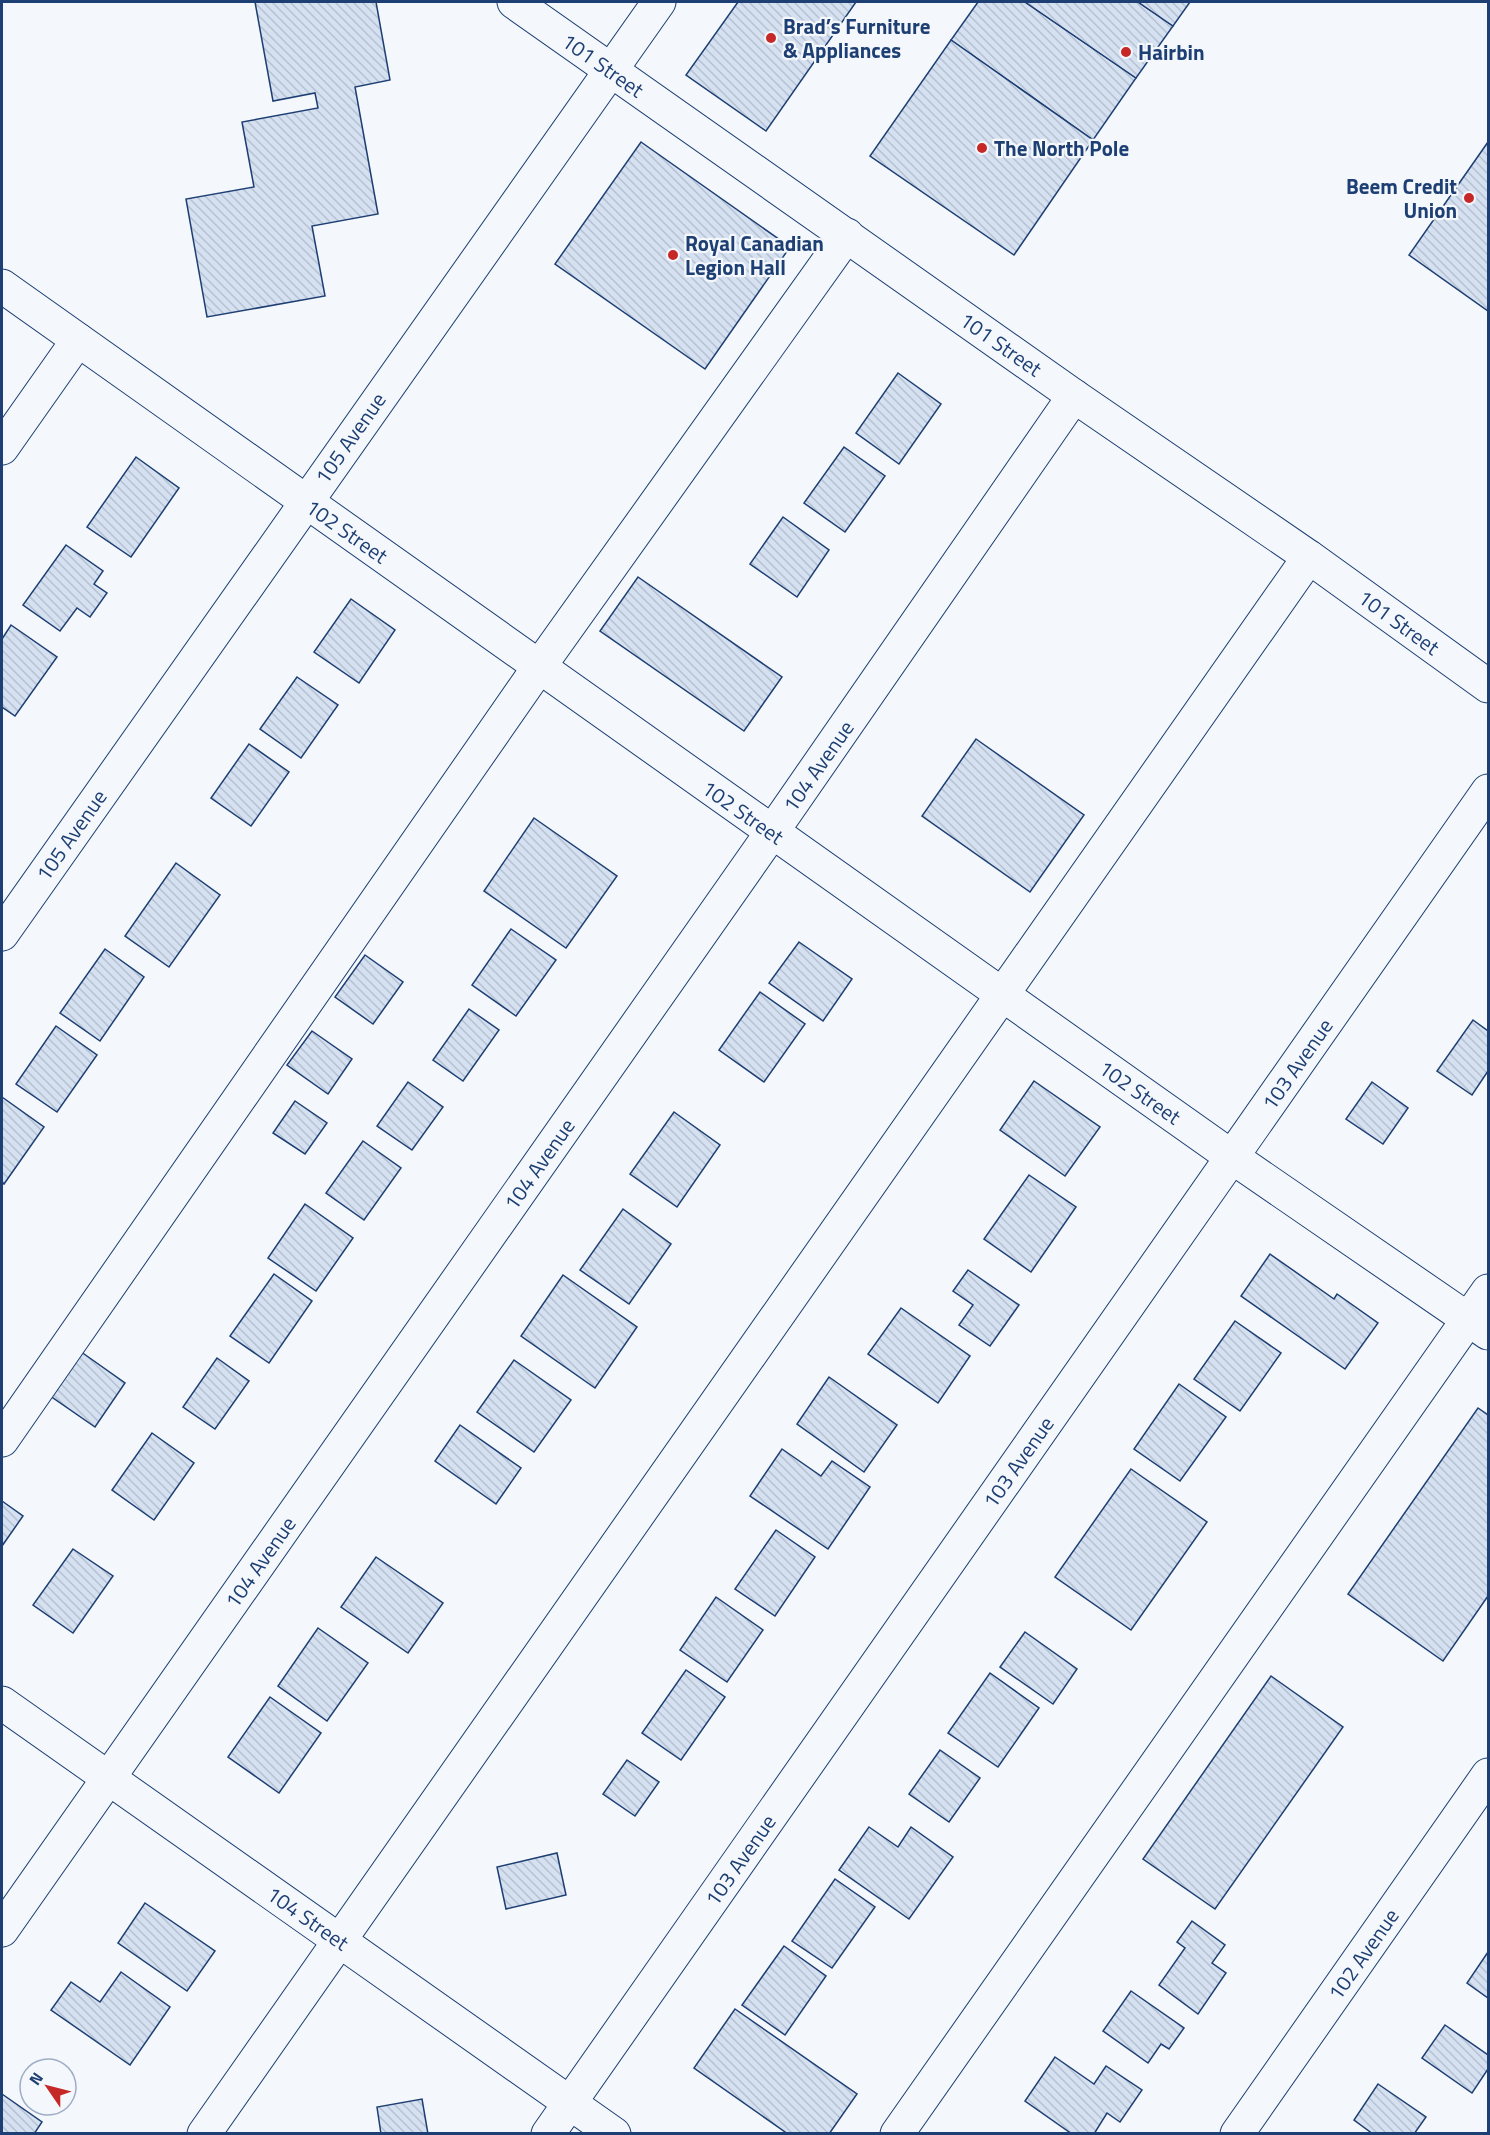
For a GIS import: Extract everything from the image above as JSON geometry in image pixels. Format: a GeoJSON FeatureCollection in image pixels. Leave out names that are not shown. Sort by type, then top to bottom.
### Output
{"type":"FeatureCollection","features":[{"type":"Feature","properties":{"kind":"street","name":"101 Street"},"geometry":{"type":"LineString","coordinates":[[514,2],[1074,396],[1309,557],[1488,686]]}},
{"type":"Feature","properties":{"kind":"street","name":"105 Avenue"},"geometry":{"type":"LineString","coordinates":[[2,934],[659,2]]}},
{"type":"Feature","properties":{"kind":"street"},"geometry":{"type":"LineString","coordinates":[[2,1440],[539,667],[847,235]]}},
{"type":"Feature","properties":{"kind":"street","name":"102 Street"},"geometry":{"type":"LineString","coordinates":[[2,286],[1232,1157],[1479,1326]]}},
{"type":"Feature","properties":{"kind":"street"},"geometry":{"type":"LineString","coordinates":[[2,448],[78,340]]}},
{"type":"Feature","properties":{"kind":"street","name":"104 Avenue"},"geometry":{"type":"LineString","coordinates":[[2,1930],[772,832],[1074,396]]}},
{"type":"Feature","properties":{"kind":"street"},"geometry":{"type":"LineString","coordinates":[[204,2133],[1309,557]]}},
{"type":"Feature","properties":{"kind":"street","name":"103 Avenue"},"geometry":{"type":"LineString","coordinates":[[548,2133],[1488,791]]}},
{"type":"Feature","properties":{"kind":"street"},"geometry":{"type":"LineString","coordinates":[[897,2133],[1479,1326],[1488,1291]]}},
{"type":"Feature","properties":{"kind":"street","name":"104 Street"},"geometry":{"type":"LineString","coordinates":[[2,1703],[614,2133]]}},
{"type":"Feature","properties":{"kind":"street","name":"102 Avenue"},"geometry":{"type":"LineString","coordinates":[[1237,2133],[1488,1775]]}},
{"type":"Feature","properties":{"kind":"building"},"geometry":{"type":"Polygon","coordinates":[[[255,2],[376,2],[390,80],[355,87],[378,214],[312,226],[325,296],[207,317],[186,199],[254,187],[242,122],[318,108],[315,93],[273,101],[255,2]]]}},
{"type":"Feature","properties":{"kind":"building","name":"Brad’s Furniture & Appliances"},"geometry":{"type":"Polygon","coordinates":[[[738,2],[856,2],[766,131],[686,75],[738,2]]]}},
{"type":"Feature","properties":{"kind":"building"},"geometry":{"type":"Polygon","coordinates":[[[978,2],[1025,2],[1136,78],[1093,140],[951,40],[978,2]]]}},
{"type":"Feature","properties":{"kind":"building","name":"Hairbin"},"geometry":{"type":"Polygon","coordinates":[[[1025,2],[1138,2],[1173,26],[1136,78],[1025,2]]]}},
{"type":"Feature","properties":{"kind":"building"},"geometry":{"type":"Polygon","coordinates":[[[1138,2],[1190,2],[1173,26],[1138,2]]]}},
{"type":"Feature","properties":{"kind":"building","name":"The North Pole"},"geometry":{"type":"Polygon","coordinates":[[[951,40],[1093,140],[1014,255],[870,156],[951,40]]]}},
{"type":"Feature","properties":{"kind":"building","name":"Royal Canadian Legion Hall"},"geometry":{"type":"Polygon","coordinates":[[[641,142],[790,247],[705,369],[555,264],[641,142]]]}},
{"type":"Feature","properties":{"kind":"building","name":"Beem Credit Union"},"geometry":{"type":"Polygon","coordinates":[[[1488,142],[1488,311],[1409,255],[1488,142]]]}},
{"type":"Feature","properties":{"kind":"building"},"geometry":{"type":"Polygon","coordinates":[[[898,373],[941,404],[899,464],[856,433],[898,373]]]}},
{"type":"Feature","properties":{"kind":"building"},"geometry":{"type":"Polygon","coordinates":[[[844,447],[885,476],[845,532],[804,503],[844,447]]]}},
{"type":"Feature","properties":{"kind":"building"},"geometry":{"type":"Polygon","coordinates":[[[136,457],[179,488],[131,557],[87,527],[136,457]]]}},
{"type":"Feature","properties":{"kind":"building"},"geometry":{"type":"Polygon","coordinates":[[[783,517],[829,550],[797,597],[750,564],[783,517]]]}},
{"type":"Feature","properties":{"kind":"building"},"geometry":{"type":"Polygon","coordinates":[[[66,545],[103,571],[94,584],[107,593],[90,617],[77,608],[60,631],[23,605],[66,545]]]}},
{"type":"Feature","properties":{"kind":"building"},"geometry":{"type":"Polygon","coordinates":[[[638,577],[782,677],[744,731],[600,631],[638,577]]]}},
{"type":"Feature","properties":{"kind":"building"},"geometry":{"type":"Polygon","coordinates":[[[351,599],[395,630],[359,683],[314,652],[351,599]]]}},
{"type":"Feature","properties":{"kind":"building"},"geometry":{"type":"Polygon","coordinates":[[[11,625],[57,657],[15,716],[2,707],[2,639],[11,625]]]}},
{"type":"Feature","properties":{"kind":"building"},"geometry":{"type":"Polygon","coordinates":[[[297,677],[338,705],[301,758],[260,729],[297,677]]]}},
{"type":"Feature","properties":{"kind":"building"},"geometry":{"type":"Polygon","coordinates":[[[976,739],[1084,815],[1030,892],[922,816],[976,739]]]}},
{"type":"Feature","properties":{"kind":"building"},"geometry":{"type":"Polygon","coordinates":[[[249,744],[289,772],[251,826],[211,798],[249,744]]]}},
{"type":"Feature","properties":{"kind":"building"},"geometry":{"type":"Polygon","coordinates":[[[534,818],[617,876],[566,948],[484,891],[534,818]]]}},
{"type":"Feature","properties":{"kind":"building"},"geometry":{"type":"Polygon","coordinates":[[[176,863],[220,895],[169,967],[125,936],[176,863]]]}},
{"type":"Feature","properties":{"kind":"building"},"geometry":{"type":"Polygon","coordinates":[[[511,929],[556,960],[516,1016],[472,985],[511,929]]]}},
{"type":"Feature","properties":{"kind":"building"},"geometry":{"type":"Polygon","coordinates":[[[799,942],[852,979],[823,1021],[769,983],[799,942]]]}},
{"type":"Feature","properties":{"kind":"building"},"geometry":{"type":"Polygon","coordinates":[[[105,949],[144,977],[100,1041],[60,1013],[105,949]]]}},
{"type":"Feature","properties":{"kind":"building"},"geometry":{"type":"Polygon","coordinates":[[[365,955],[403,982],[373,1024],[335,997],[365,955]]]}},
{"type":"Feature","properties":{"kind":"building"},"geometry":{"type":"Polygon","coordinates":[[[760,992],[805,1024],[764,1082],[719,1050],[760,992]]]}},
{"type":"Feature","properties":{"kind":"building"},"geometry":{"type":"Polygon","coordinates":[[[469,1009],[499,1030],[463,1081],[433,1060],[469,1009]]]}},
{"type":"Feature","properties":{"kind":"building"},"geometry":{"type":"Polygon","coordinates":[[[1473,1020],[1488,1031],[1488,1071],[1472,1095],[1437,1071],[1473,1020]]]}},
{"type":"Feature","properties":{"kind":"building"},"geometry":{"type":"Polygon","coordinates":[[[56,1026],[97,1055],[57,1112],[16,1084],[56,1026]]]}},
{"type":"Feature","properties":{"kind":"building"},"geometry":{"type":"Polygon","coordinates":[[[312,1031],[352,1059],[328,1094],[287,1065],[312,1031]]]}},
{"type":"Feature","properties":{"kind":"building"},"geometry":{"type":"Polygon","coordinates":[[[1034,1081],[1100,1127],[1065,1176],[1000,1130],[1034,1081]]]}},
{"type":"Feature","properties":{"kind":"building"},"geometry":{"type":"Polygon","coordinates":[[[408,1082],[443,1107],[412,1150],[377,1126],[408,1082]]]}},
{"type":"Feature","properties":{"kind":"building"},"geometry":{"type":"Polygon","coordinates":[[[1372,1082],[1408,1108],[1383,1144],[1346,1119],[1372,1082]]]}},
{"type":"Feature","properties":{"kind":"building"},"geometry":{"type":"Polygon","coordinates":[[[2,1097],[44,1127],[4,1184],[2,1182],[2,1097]]]}},
{"type":"Feature","properties":{"kind":"building"},"geometry":{"type":"Polygon","coordinates":[[[295,1101],[327,1123],[305,1154],[273,1133],[295,1101]]]}},
{"type":"Feature","properties":{"kind":"building"},"geometry":{"type":"Polygon","coordinates":[[[674,1112],[720,1145],[677,1207],[630,1174],[674,1112]]]}},
{"type":"Feature","properties":{"kind":"building"},"geometry":{"type":"Polygon","coordinates":[[[363,1141],[401,1168],[364,1220],[326,1193],[363,1141]]]}},
{"type":"Feature","properties":{"kind":"building"},"geometry":{"type":"Polygon","coordinates":[[[1029,1175],[1076,1207],[1031,1272],[984,1239],[1029,1175]]]}},
{"type":"Feature","properties":{"kind":"building"},"geometry":{"type":"Polygon","coordinates":[[[305,1204],[353,1238],[316,1291],[268,1258],[305,1204]]]}},
{"type":"Feature","properties":{"kind":"building"},"geometry":{"type":"Polygon","coordinates":[[[623,1209],[671,1244],[629,1304],[580,1270],[623,1209]]]}},
{"type":"Feature","properties":{"kind":"building"},"geometry":{"type":"Polygon","coordinates":[[[1270,1254],[1334,1299],[1337,1294],[1378,1323],[1345,1369],[1241,1296],[1270,1254]]]}},
{"type":"Feature","properties":{"kind":"building"},"geometry":{"type":"Polygon","coordinates":[[[968,1270],[1019,1305],[990,1346],[959,1325],[973,1305],[953,1291],[968,1270]]]}},
{"type":"Feature","properties":{"kind":"building"},"geometry":{"type":"Polygon","coordinates":[[[274,1274],[312,1301],[269,1363],[230,1336],[274,1274]]]}},
{"type":"Feature","properties":{"kind":"building"},"geometry":{"type":"Polygon","coordinates":[[[563,1275],[637,1327],[595,1388],[521,1336],[563,1275]]]}},
{"type":"Feature","properties":{"kind":"building"},"geometry":{"type":"Polygon","coordinates":[[[901,1308],[970,1356],[938,1403],[868,1354],[901,1308]]]}},
{"type":"Feature","properties":{"kind":"building"},"geometry":{"type":"Polygon","coordinates":[[[1235,1321],[1281,1353],[1240,1411],[1194,1379],[1235,1321]]]}},
{"type":"Feature","properties":{"kind":"building"},"geometry":{"type":"Polygon","coordinates":[[[77,1349],[125,1383],[95,1427],[46,1393],[77,1349]]]}},
{"type":"Feature","properties":{"kind":"building"},"geometry":{"type":"Polygon","coordinates":[[[217,1358],[249,1381],[215,1429],[183,1407],[217,1358]]]}},
{"type":"Feature","properties":{"kind":"building"},"geometry":{"type":"Polygon","coordinates":[[[514,1360],[571,1400],[534,1452],[477,1412],[514,1360]]]}},
{"type":"Feature","properties":{"kind":"building"},"geometry":{"type":"Polygon","coordinates":[[[829,1377],[897,1425],[864,1472],[797,1424],[829,1377]]]}},
{"type":"Feature","properties":{"kind":"building"},"geometry":{"type":"Polygon","coordinates":[[[1179,1384],[1226,1417],[1180,1481],[1134,1449],[1179,1384]]]}},
{"type":"Feature","properties":{"kind":"building"},"geometry":{"type":"Polygon","coordinates":[[[1478,1408],[1488,1415],[1488,1596],[1443,1661],[1348,1594],[1478,1408]]]}},
{"type":"Feature","properties":{"kind":"building"},"geometry":{"type":"Polygon","coordinates":[[[460,1425],[521,1468],[496,1504],[435,1461],[460,1425]]]}},
{"type":"Feature","properties":{"kind":"building"},"geometry":{"type":"Polygon","coordinates":[[[152,1433],[194,1463],[154,1520],[112,1490],[152,1433]]]}},
{"type":"Feature","properties":{"kind":"building"},"geometry":{"type":"Polygon","coordinates":[[[782,1449],[821,1476],[832,1461],[870,1487],[828,1549],[750,1496],[782,1449]]]}},
{"type":"Feature","properties":{"kind":"building"},"geometry":{"type":"Polygon","coordinates":[[[1131,1469],[1207,1522],[1131,1630],[1055,1577],[1131,1469]]]}},
{"type":"Feature","properties":{"kind":"building"},"geometry":{"type":"Polygon","coordinates":[[[2,1501],[23,1516],[2,1546],[2,1501]]]}},
{"type":"Feature","properties":{"kind":"building"},"geometry":{"type":"Polygon","coordinates":[[[776,1530],[815,1557],[775,1616],[735,1589],[776,1530]]]}},
{"type":"Feature","properties":{"kind":"building"},"geometry":{"type":"Polygon","coordinates":[[[73,1549],[113,1576],[73,1633],[33,1605],[73,1549]]]}},
{"type":"Feature","properties":{"kind":"building"},"geometry":{"type":"Polygon","coordinates":[[[376,1557],[443,1603],[408,1653],[341,1607],[376,1557]]]}},
{"type":"Feature","properties":{"kind":"building"},"geometry":{"type":"Polygon","coordinates":[[[716,1597],[763,1630],[727,1682],[680,1650],[716,1597]]]}},
{"type":"Feature","properties":{"kind":"building"},"geometry":{"type":"Polygon","coordinates":[[[318,1628],[368,1663],[327,1721],[278,1686],[318,1628]]]}},
{"type":"Feature","properties":{"kind":"building"},"geometry":{"type":"Polygon","coordinates":[[[1025,1632],[1077,1669],[1053,1704],[1000,1667],[1025,1632]]]}},
{"type":"Feature","properties":{"kind":"building"},"geometry":{"type":"Polygon","coordinates":[[[686,1670],[725,1697],[681,1760],[642,1733],[686,1670]]]}},
{"type":"Feature","properties":{"kind":"building"},"geometry":{"type":"Polygon","coordinates":[[[990,1673],[1039,1708],[998,1767],[948,1733],[990,1673]]]}},
{"type":"Feature","properties":{"kind":"building"},"geometry":{"type":"Polygon","coordinates":[[[1271,1676],[1343,1727],[1215,1909],[1143,1859],[1271,1676]]]}},
{"type":"Feature","properties":{"kind":"building"},"geometry":{"type":"Polygon","coordinates":[[[270,1697],[321,1733],[279,1793],[228,1757],[270,1697]]]}},
{"type":"Feature","properties":{"kind":"building"},"geometry":{"type":"Polygon","coordinates":[[[940,1750],[980,1778],[949,1822],[909,1794],[940,1750]]]}},
{"type":"Feature","properties":{"kind":"building"},"geometry":{"type":"Polygon","coordinates":[[[627,1760],[659,1782],[635,1816],[603,1794],[627,1760]]]}},
{"type":"Feature","properties":{"kind":"building"},"geometry":{"type":"Polygon","coordinates":[[[869,1827],[898,1847],[911,1827],[953,1857],[909,1919],[839,1870],[869,1827]]]}},
{"type":"Feature","properties":{"kind":"building"},"geometry":{"type":"Polygon","coordinates":[[[557,1853],[566,1895],[506,1909],[497,1867],[557,1853]]]}},
{"type":"Feature","properties":{"kind":"building"},"geometry":{"type":"Polygon","coordinates":[[[835,1879],[875,1907],[832,1968],[792,1941],[835,1879]]]}},
{"type":"Feature","properties":{"kind":"building"},"geometry":{"type":"Polygon","coordinates":[[[145,1903],[215,1951],[187,1991],[118,1943],[145,1903]]]}},
{"type":"Feature","properties":{"kind":"building"},"geometry":{"type":"Polygon","coordinates":[[[1192,1921],[1225,1945],[1212,1963],[1226,1973],[1198,2014],[1159,1985],[1185,1948],[1177,1942],[1192,1921]]]}},
{"type":"Feature","properties":{"kind":"building"},"geometry":{"type":"Polygon","coordinates":[[[784,1946],[826,1976],[785,2035],[742,2005],[784,1946]]]}},
{"type":"Feature","properties":{"kind":"building"},"geometry":{"type":"Polygon","coordinates":[[[1488,1952],[1488,1998],[1467,1983],[1488,1952]]]}},
{"type":"Feature","properties":{"kind":"building"},"geometry":{"type":"Polygon","coordinates":[[[121,1972],[170,2007],[130,2065],[51,2010],[71,1982],[100,2002],[121,1972]]]}},
{"type":"Feature","properties":{"kind":"building"},"geometry":{"type":"Polygon","coordinates":[[[1131,1991],[1184,2028],[1169,2049],[1161,2044],[1148,2063],[1103,2031],[1131,1991]]]}},
{"type":"Feature","properties":{"kind":"building"},"geometry":{"type":"Polygon","coordinates":[[[735,2009],[857,2094],[829,2134],[788,2134],[694,2068],[735,2009]]]}},
{"type":"Feature","properties":{"kind":"building"},"geometry":{"type":"Polygon","coordinates":[[[1445,2025],[1488,2055],[1488,2069],[1472,2093],[1422,2058],[1445,2025]]]}},
{"type":"Feature","properties":{"kind":"building"},"geometry":{"type":"Polygon","coordinates":[[[1055,2057],[1094,2084],[1106,2066],[1142,2090],[1120,2122],[1107,2113],[1094,2134],[1072,2134],[1025,2101],[1055,2057]]]}},
{"type":"Feature","properties":{"kind":"building"},"geometry":{"type":"Polygon","coordinates":[[[1378,2084],[1426,2117],[1414,2134],[1373,2134],[1354,2120],[1378,2084]]]}},
{"type":"Feature","properties":{"kind":"building"},"geometry":{"type":"Polygon","coordinates":[[[2,2094],[18,2105],[18,2117],[35,2117],[42,2122],[34,2134],[2,2134],[2,2094]]]}},
{"type":"Feature","properties":{"kind":"building"},"geometry":{"type":"Polygon","coordinates":[[[422,2099],[428,2134],[381,2134],[377,2107],[422,2099]]]}},
{"type":"Feature","properties":{"kind":"place","name":"Brad’s Furniture & Appliances"},"geometry":{"type":"Point","coordinates":[771,38]}},
{"type":"Feature","properties":{"kind":"place","name":"Hairbin"},"geometry":{"type":"Point","coordinates":[1126,52]}},
{"type":"Feature","properties":{"kind":"place","name":"The North Pole"},"geometry":{"type":"Point","coordinates":[982,148]}},
{"type":"Feature","properties":{"kind":"place","name":"Beem Credit Union"},"geometry":{"type":"Point","coordinates":[1469,198]}},
{"type":"Feature","properties":{"kind":"place","name":"Royal Canadian Legion Hall"},"geometry":{"type":"Point","coordinates":[673,255]}}]}
